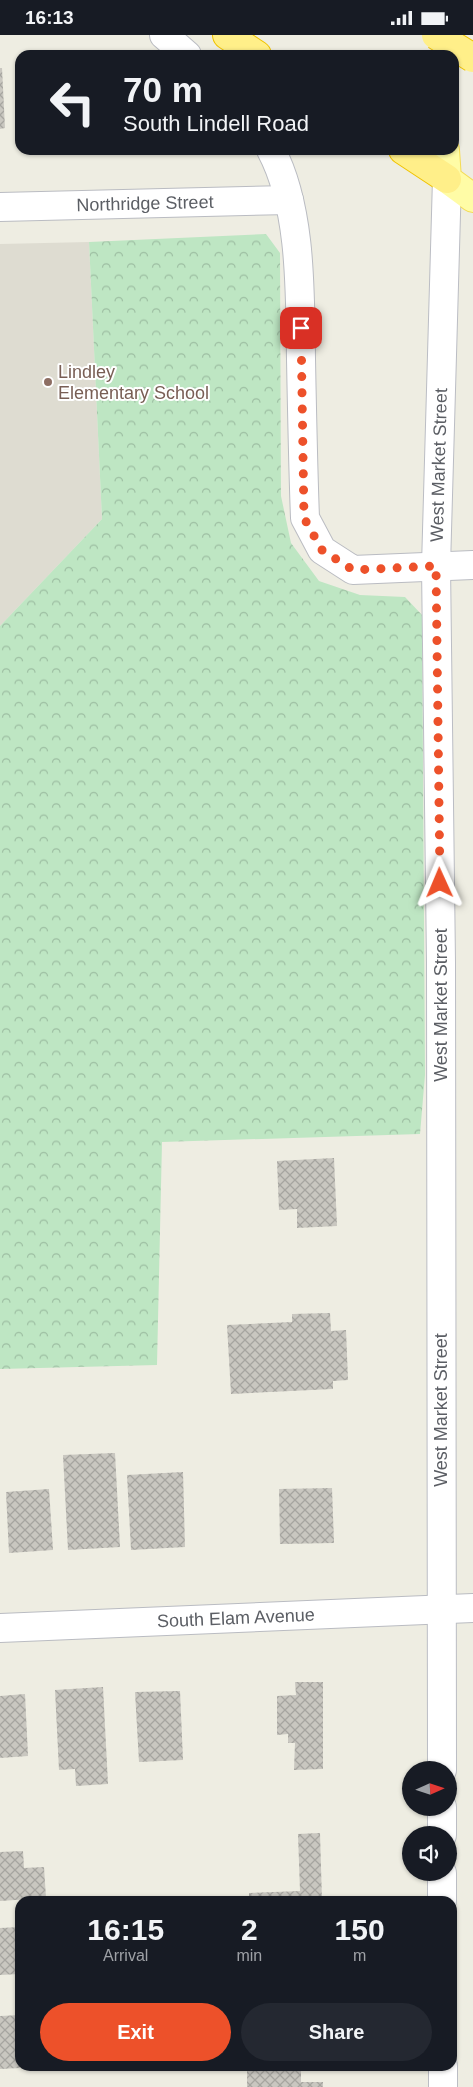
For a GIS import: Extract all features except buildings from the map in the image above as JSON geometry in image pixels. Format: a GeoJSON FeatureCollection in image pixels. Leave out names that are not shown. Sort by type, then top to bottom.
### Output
{"type":"FeatureCollection","features":[{"type":"Feature","properties":{"kind":"highway"},"geometry":{"type":"LineString","coordinates":[[227,35],[250,50]]}},
{"type":"Feature","properties":{"kind":"highway"},"geometry":{"type":"LineString","coordinates":[[436,35],[473,58]]}},
{"type":"Feature","properties":{"kind":"highway"},"geometry":{"type":"LineString","coordinates":[[411,155],[447,179]]}},
{"type":"Feature","properties":{"kind":"main road"},"geometry":{"type":"LineString","coordinates":[[164,35],[181,50]]}},
{"type":"Feature","properties":{"kind":"main road"},"geometry":{"type":"LineString","coordinates":[[440,35],[441,50]]}},
{"type":"Feature","properties":{"kind":"main road"},"geometry":{"type":"LineString","coordinates":[[274,155],[278,163],[289,200],[300,277],[304,518],[322,550],[353,570],[473,565]]}},
{"type":"Feature","properties":{"kind":"main road","name":"West Market Street"},"geometry":{"type":"LineString","coordinates":[[442,1761],[441,962],[436,566],[447,179],[445,155]]}},
{"type":"Feature","properties":{"kind":"main road"},"geometry":{"type":"LineString","coordinates":[[447,179],[473,199]]}},
{"type":"Feature","properties":{"kind":"main road","name":"Northridge Street"},"geometry":{"type":"LineString","coordinates":[[0,207],[289,200]]}},
{"type":"Feature","properties":{"kind":"main road","name":"South Elam Avenue"},"geometry":{"type":"LineString","coordinates":[[0,1628],[473,1607]]}},
{"type":"Feature","properties":{"kind":"main road"},"geometry":{"type":"LineString","coordinates":[[442,1881],[442,1896]]}},
{"type":"Feature","properties":{"kind":"main road"},"geometry":{"type":"LineString","coordinates":[[443,2071],[443,2087]]}},
{"type":"Feature","properties":{"kind":"shaded area","name":"Lindley Elementary School"},"geometry":{"type":"Polygon","coordinates":[[[89,242],[102,519],[0,626],[0,244],[89,242]]]}},
{"type":"Feature","properties":{"kind":"green space"},"geometry":{"type":"Polygon","coordinates":[[[266,234],[280,253],[281,496],[291,543],[319,581],[360,595],[405,597],[422,615],[425,1075],[420,1134],[162,1142],[157,1365],[0,1369],[0,626],[102,519],[89,242],[266,234]]]}},
{"type":"Feature","properties":{"kind":"place","name":"Lindley Elementary School"},"geometry":{"type":"Point","coordinates":[48,382]}},
{"type":"Feature","properties":{"kind":"route"},"geometry":{"type":"LineString","coordinates":[[301,328],[304,518],[322,550],[353,570],[436,566],[440,883]]}}]}
